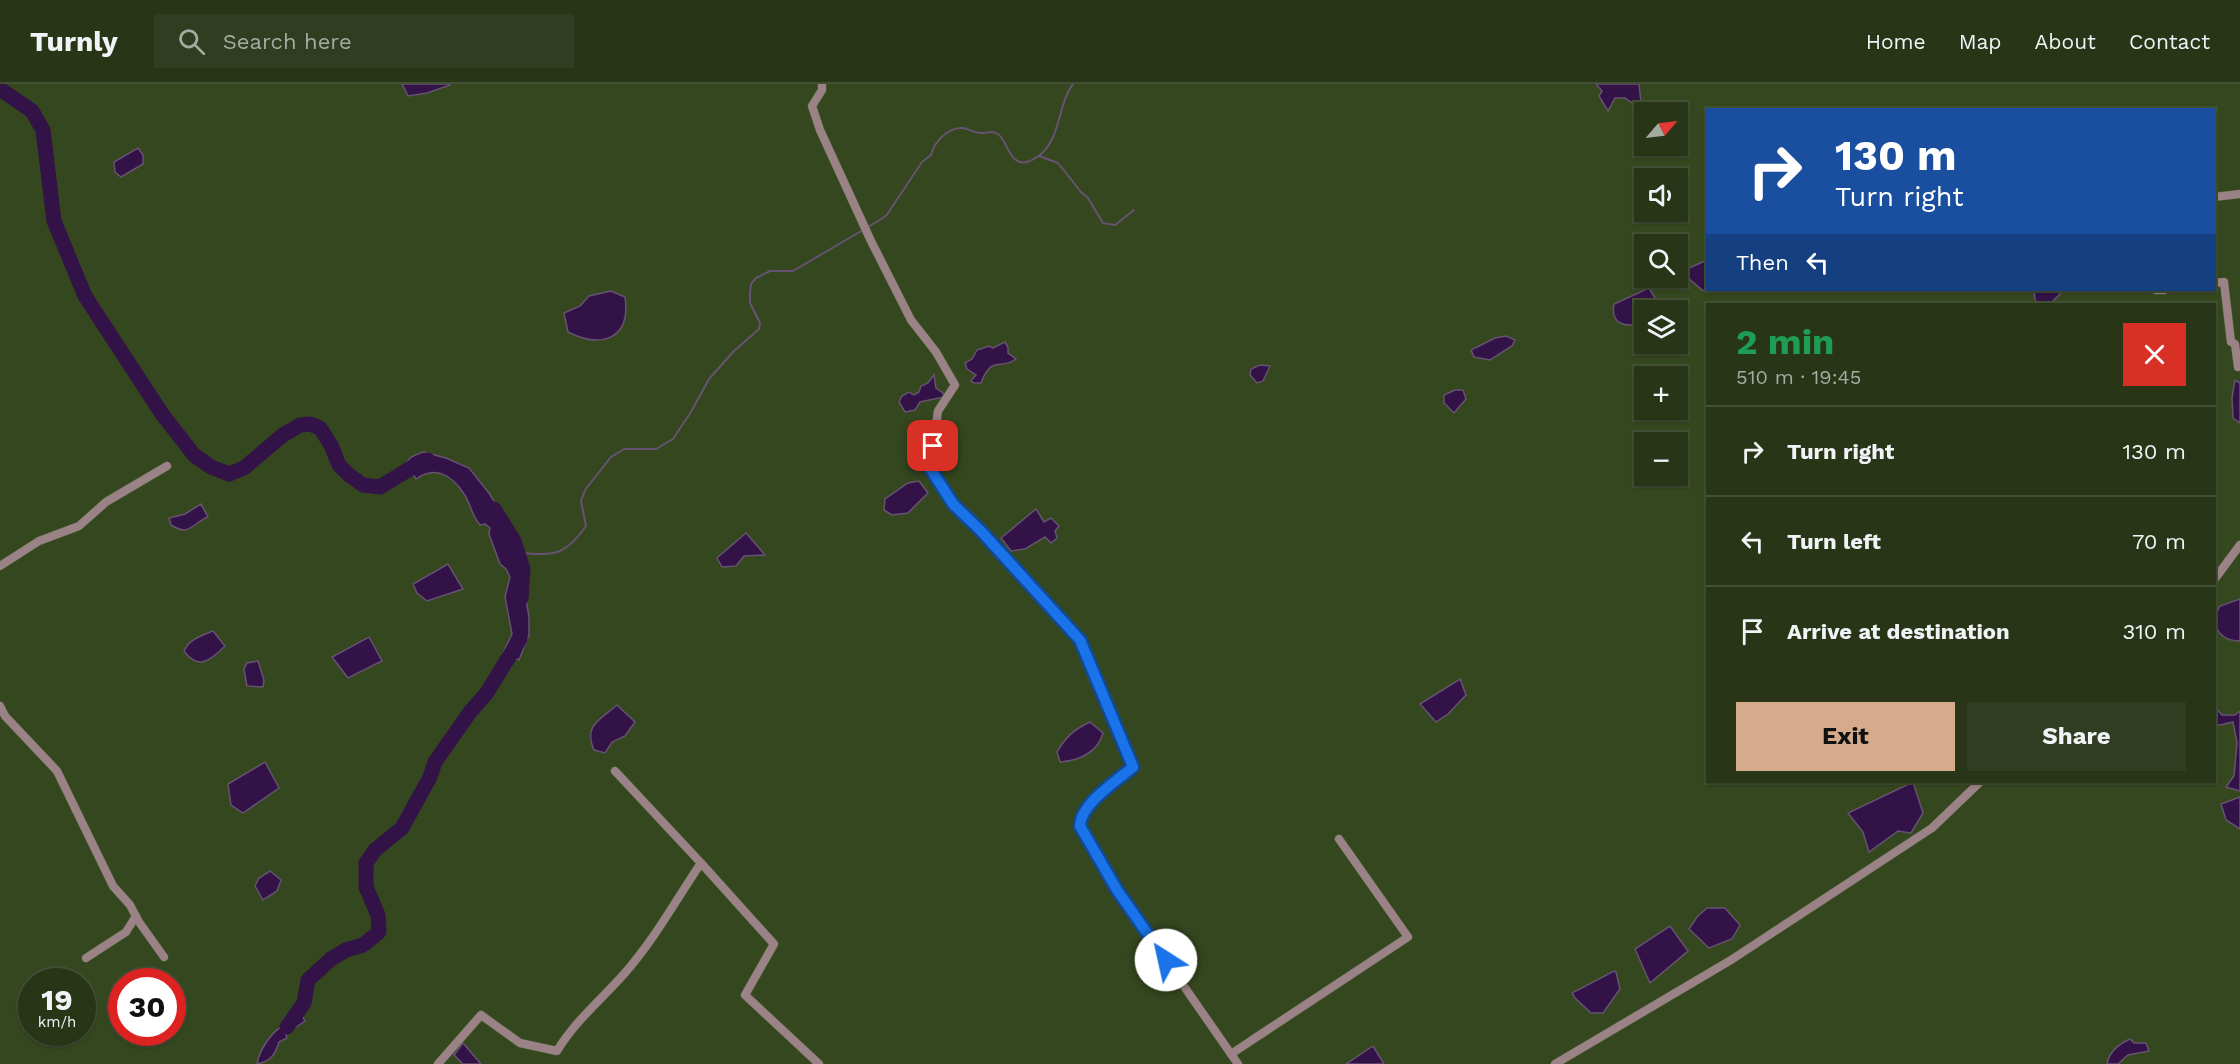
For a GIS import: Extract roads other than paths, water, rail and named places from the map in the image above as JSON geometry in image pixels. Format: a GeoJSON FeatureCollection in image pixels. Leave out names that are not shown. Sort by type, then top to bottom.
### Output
{"type":"FeatureCollection","features":[{"type":"Feature","properties":{"kind":"street"},"geometry":{"type":"LineString","coordinates":[[822,84],[822,90],[812,106],[820,130],[871,241],[911,320],[936,352],[955,385],[938,411],[930,468],[953,504],[980,530],[1080,640],[1133,763],[1131,770],[1104,789],[1082,818],[1080,826],[1117,890],[1238,1064]]}},
{"type":"Feature","properties":{"kind":"street"},"geometry":{"type":"LineString","coordinates":[[2216,197],[2240,194]]}},
{"type":"Feature","properties":{"kind":"street"},"geometry":{"type":"LineString","coordinates":[[2216,283],[2224,282],[2231,342],[2235,344],[2238,366],[2240,366]]}},
{"type":"Feature","properties":{"kind":"street"},"geometry":{"type":"LineString","coordinates":[[0,566],[39,542],[79,526],[106,502],[167,466]]}},
{"type":"Feature","properties":{"kind":"street"},"geometry":{"type":"LineString","coordinates":[[2216,577],[2240,545]]}},
{"type":"Feature","properties":{"kind":"street"},"geometry":{"type":"LineString","coordinates":[[0,706],[5,716],[57,771],[113,886],[130,905],[164,957]]}},
{"type":"Feature","properties":{"kind":"street"},"geometry":{"type":"LineString","coordinates":[[615,771],[774,944],[745,995],[819,1064]]}},
{"type":"Feature","properties":{"kind":"street"},"geometry":{"type":"LineString","coordinates":[[1555,1064],[1731,960],[1932,828],[1979,783]]}},
{"type":"Feature","properties":{"kind":"street"},"geometry":{"type":"LineString","coordinates":[[1231,1054],[1408,937],[1339,839]]}},
{"type":"Feature","properties":{"kind":"street"},"geometry":{"type":"LineString","coordinates":[[438,1064],[481,1015],[520,1043],[557,1051],[566,1036],[624,974],[650,941],[701,863]]}},
{"type":"Feature","properties":{"kind":"street"},"geometry":{"type":"LineString","coordinates":[[86,958],[126,932],[136,916]]}},
{"type":"Feature","properties":{"kind":"waterway"},"geometry":{"type":"LineString","coordinates":[[868,227],[886,216],[922,162],[931,155],[938,140],[952,130],[963,128],[978,133],[996,133],[1016,160],[1024,162],[1037,157],[1045,150],[1055,133],[1064,102],[1073,84]]}},
{"type":"Feature","properties":{"kind":"waterway"},"geometry":{"type":"LineString","coordinates":[[0,89],[32,111],[43,130],[54,221],[85,296],[162,414],[194,455],[211,467],[229,474],[244,468],[283,435],[300,425],[310,424],[320,428],[331,445],[339,465],[363,485],[380,487],[428,460]]}},
{"type":"Feature","properties":{"kind":"waterway"},"geometry":{"type":"LineString","coordinates":[[1039,156],[1058,163],[1088,198],[1103,223],[1115,225],[1134,210]]}},
{"type":"Feature","properties":{"kind":"waterway"},"geometry":{"type":"LineString","coordinates":[[518,553],[550,554],[571,544],[586,526],[581,501],[585,490],[611,457],[624,449],[656,449],[673,439],[709,379],[734,351],[759,329],[760,323],[750,303],[751,284],[756,278],[770,271],[793,271],[863,230]]}},
{"type":"Feature","properties":{"kind":"waterway"},"geometry":{"type":"LineString","coordinates":[[494,509],[514,541],[523,569],[521,598]]}},
{"type":"Feature","properties":{"kind":"waterway"},"geometry":{"type":"LineString","coordinates":[[287,1027],[304,1003],[308,980],[331,959],[346,950],[363,945],[379,932],[378,915],[366,887],[366,863],[375,850],[402,828],[430,777],[435,762],[470,712],[486,694],[520,639]]}}]}
